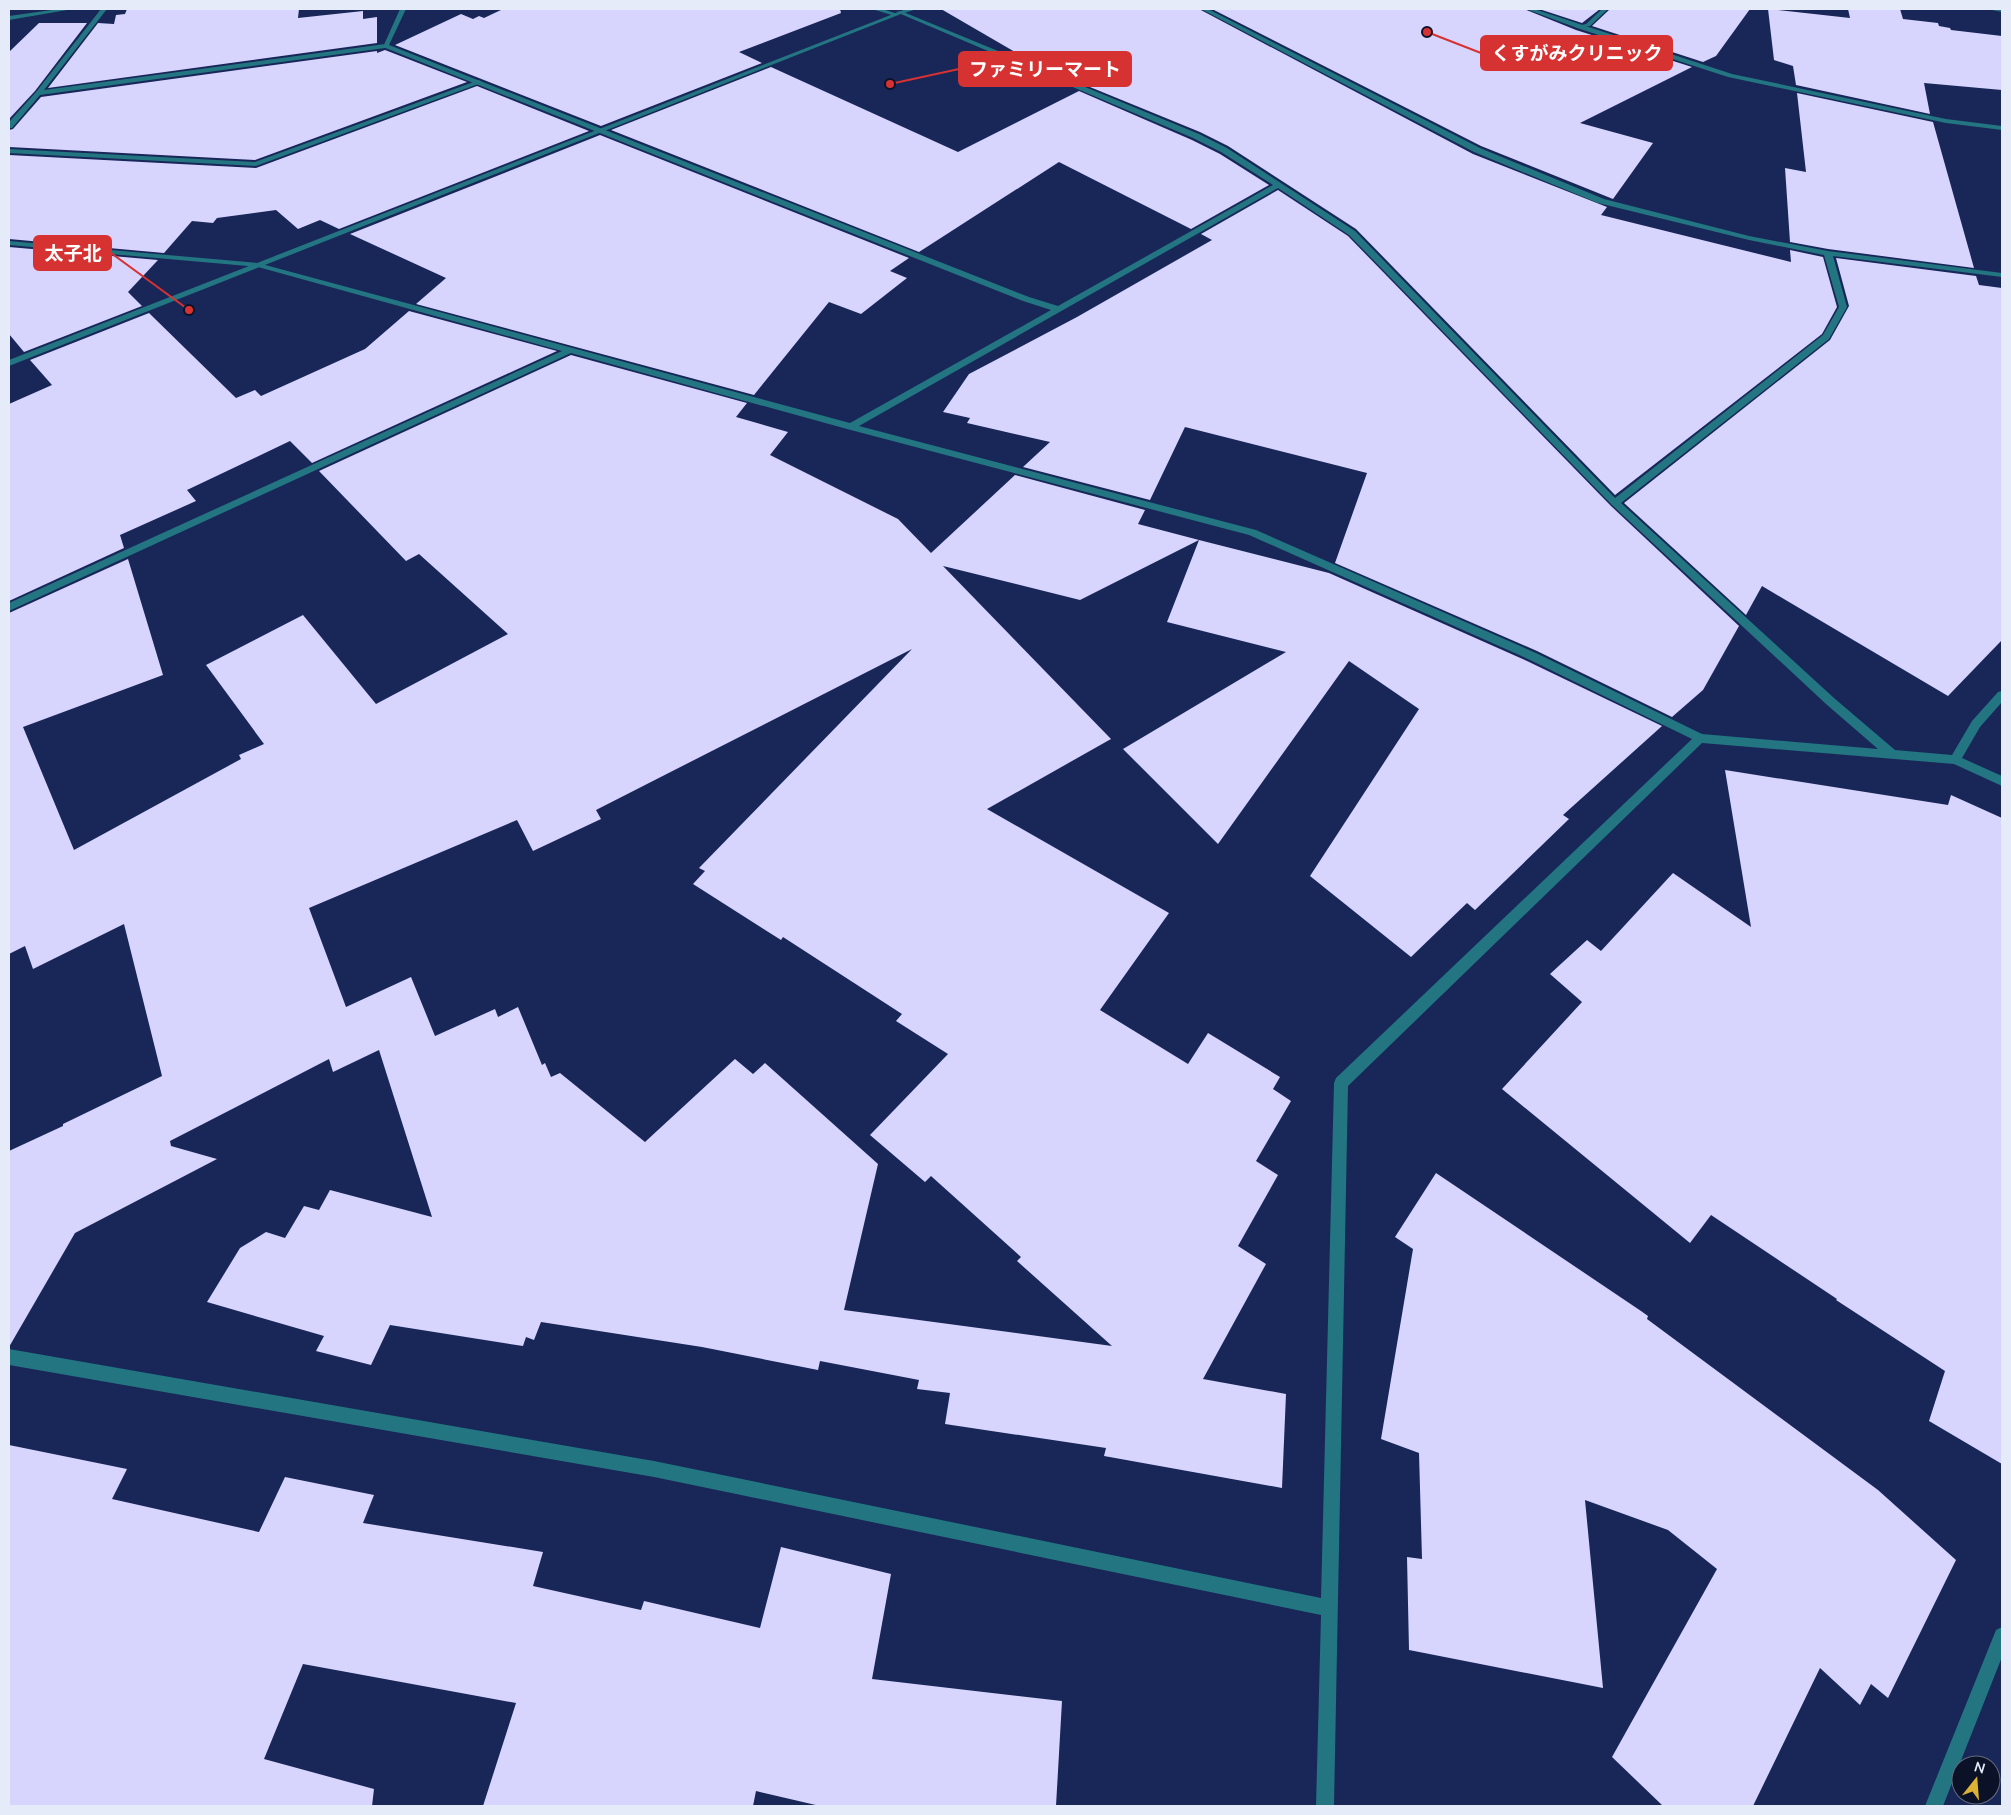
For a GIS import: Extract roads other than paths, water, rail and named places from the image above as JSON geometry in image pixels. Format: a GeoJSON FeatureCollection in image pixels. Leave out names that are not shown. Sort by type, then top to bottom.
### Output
{"type":"FeatureCollection","features":[{"type":"Feature","properties":{"kind":"street"},"geometry":{"type":"LineString","coordinates":[[9,18],[70,9]]}},
{"type":"Feature","properties":{"kind":"street"},"geometry":{"type":"LineString","coordinates":[[9,126],[38,93],[104,9]]}},
{"type":"Feature","properties":{"kind":"street"},"geometry":{"type":"LineString","coordinates":[[385,46],[403,9]]}},
{"type":"Feature","properties":{"kind":"street"},"geometry":{"type":"LineString","coordinates":[[875,9],[897,13],[1196,136],[1224,150],[1352,233],[1615,503],[1823,694],[1893,754]]}},
{"type":"Feature","properties":{"kind":"street"},"geometry":{"type":"LineString","coordinates":[[9,363],[897,13],[914,9]]}},
{"type":"Feature","properties":{"kind":"street"},"geometry":{"type":"LineString","coordinates":[[1204,9],[1477,150],[1601,201],[1749,238],[1828,253],[2002,275]]}},
{"type":"Feature","properties":{"kind":"street"},"geometry":{"type":"LineString","coordinates":[[1529,9],[1730,76],[1946,121],[2002,128]]}},
{"type":"Feature","properties":{"kind":"street"},"geometry":{"type":"LineString","coordinates":[[1579,27],[1588,25],[1605,9]]}},
{"type":"Feature","properties":{"kind":"street"},"geometry":{"type":"LineString","coordinates":[[1994,9],[2002,10]]}},
{"type":"Feature","properties":{"kind":"street"},"geometry":{"type":"LineString","coordinates":[[38,93],[385,46],[1026,299],[1058,309]]}},
{"type":"Feature","properties":{"kind":"street"},"geometry":{"type":"LineString","coordinates":[[9,151],[256,164],[479,82]]}},
{"type":"Feature","properties":{"kind":"street"},"geometry":{"type":"LineString","coordinates":[[850,427],[1278,185]]}},
{"type":"Feature","properties":{"kind":"street"},"geometry":{"type":"LineString","coordinates":[[9,243],[258,265],[850,427],[1252,532],[1532,656],[1700,738],[1955,760],[2002,781]]}},
{"type":"Feature","properties":{"kind":"street"},"geometry":{"type":"LineString","coordinates":[[1615,503],[1826,337],[1843,307],[1828,253]]}},
{"type":"Feature","properties":{"kind":"street"},"geometry":{"type":"LineString","coordinates":[[9,607],[569,351]]}},
{"type":"Feature","properties":{"kind":"street"},"geometry":{"type":"LineString","coordinates":[[1955,760],[1976,724],[2002,695]]}},
{"type":"Feature","properties":{"kind":"street"},"geometry":{"type":"LineString","coordinates":[[1325,1806],[1341,1083],[1700,738]]}},
{"type":"Feature","properties":{"kind":"street"},"geometry":{"type":"LineString","coordinates":[[9,1357],[654,1469],[1329,1608]]}},
{"type":"Feature","properties":{"kind":"street"},"geometry":{"type":"LineString","coordinates":[[1934,1806],[2002,1636]]}},
{"type":"Feature","properties":{"kind":"place","name":"くすがみクリニック"},"geometry":{"type":"Point","coordinates":[1427,32]}},
{"type":"Feature","properties":{"kind":"place","name":"ファミリーマート"},"geometry":{"type":"Point","coordinates":[890,84]}},
{"type":"Feature","properties":{"kind":"place","name":"太子北"},"geometry":{"type":"Point","coordinates":[189,310]}}]}
